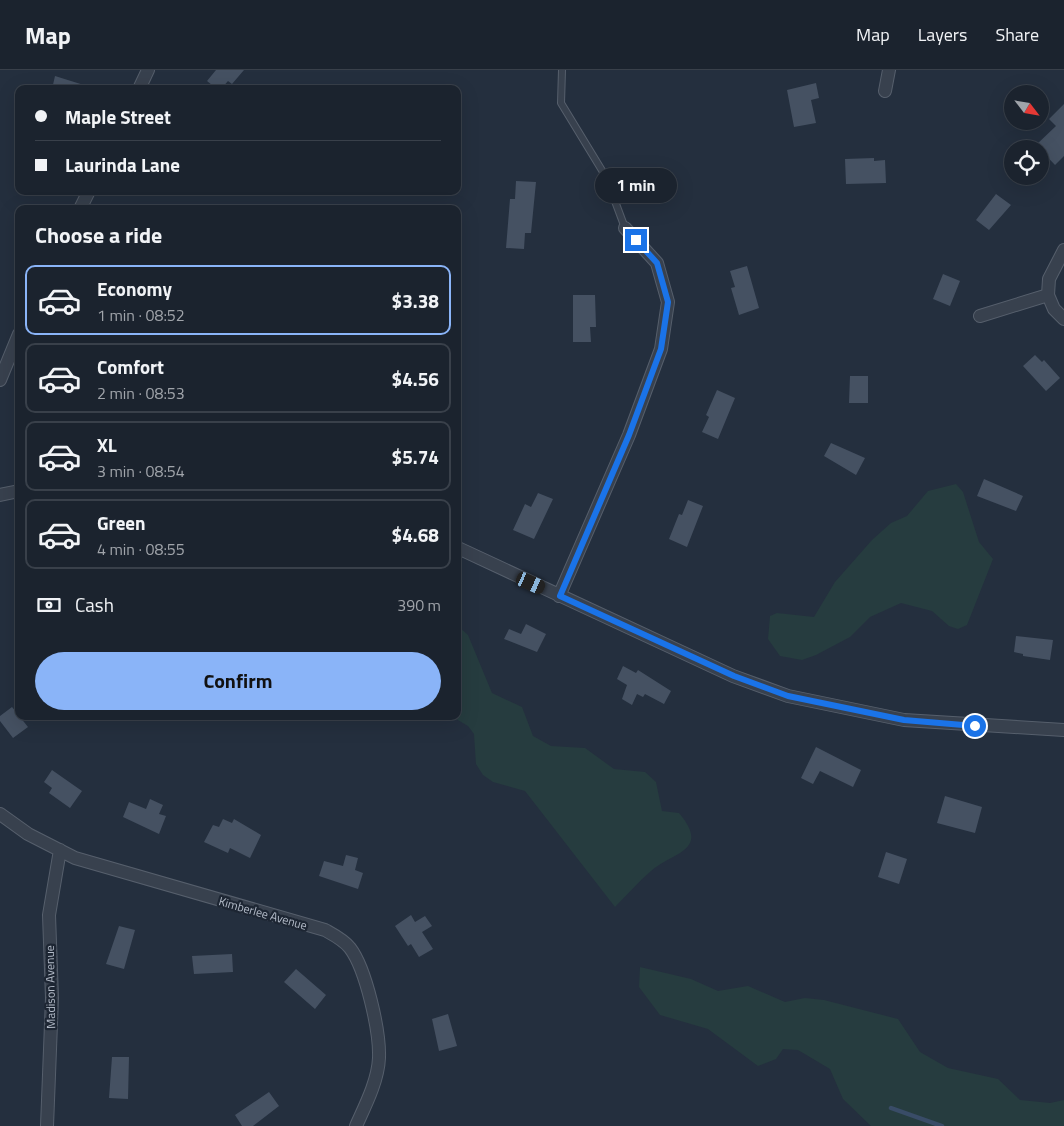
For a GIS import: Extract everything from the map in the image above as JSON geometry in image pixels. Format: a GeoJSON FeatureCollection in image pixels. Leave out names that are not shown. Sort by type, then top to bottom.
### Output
{"type":"FeatureCollection","features":[{"type":"Feature","properties":{"kind":"street"},"geometry":{"type":"LineString","coordinates":[[141,85],[148,70]]}},
{"type":"Feature","properties":{"kind":"street"},"geometry":{"type":"LineString","coordinates":[[885,91],[889,70]]}},
{"type":"Feature","properties":{"kind":"street"},"geometry":{"type":"LineString","coordinates":[[560,596],[629,435],[661,349],[668,302],[657,263],[625,228]]}},
{"type":"Feature","properties":{"kind":"street"},"geometry":{"type":"LineString","coordinates":[[1064,250],[1050,279],[1048,295],[1054,309],[1064,319]]}},
{"type":"Feature","properties":{"kind":"street"},"geometry":{"type":"LineString","coordinates":[[980,316],[1048,295]]}},
{"type":"Feature","properties":{"kind":"street"},"geometry":{"type":"LineString","coordinates":[[0,380],[15,344]]}},
{"type":"Feature","properties":{"kind":"street"},"geometry":{"type":"LineString","coordinates":[[0,495],[15,492]]}},
{"type":"Feature","properties":{"kind":"street"},"geometry":{"type":"LineString","coordinates":[[461,549],[734,676],[788,696],[904,720],[1064,730]]}},
{"type":"Feature","properties":{"kind":"street","name":"Kimberlee Avenue"},"geometry":{"type":"LineString","coordinates":[[0,814],[28,834],[75,858],[325,930],[349,947],[364,976],[376,1027],[379,1058],[366,1102],[356,1126]]}},
{"type":"Feature","properties":{"kind":"street","name":"Madison Avenue"},"geometry":{"type":"LineString","coordinates":[[47,1126],[52,998],[49,915],[60,850]]}},
{"type":"Feature","properties":{"kind":"lane"},"geometry":{"type":"LineString","coordinates":[[562,70],[561,103],[606,176],[625,228]]}},
{"type":"Feature","properties":{"kind":"green space"},"geometry":{"type":"Polygon","coordinates":[[[956,484],[963,492],[979,542],[993,559],[967,625],[958,629],[949,626],[932,611],[901,603],[870,617],[850,637],[816,655],[802,660],[780,656],[768,639],[770,616],[777,613],[814,617],[835,582],[872,540],[891,523],[907,516],[928,491],[956,484]]]}},
{"type":"Feature","properties":{"kind":"green space"},"geometry":{"type":"Polygon","coordinates":[[[461,629],[468,635],[492,693],[522,707],[533,736],[551,746],[585,748],[614,769],[645,772],[656,782],[662,811],[679,813],[688,826],[691,835],[690,843],[685,849],[651,871],[615,907],[525,791],[493,782],[483,775],[476,764],[474,734],[468,726],[458,720],[461,720],[461,629]]]}},
{"type":"Feature","properties":{"kind":"green space"},"geometry":{"type":"Polygon","coordinates":[[[640,967],[691,979],[718,991],[748,986],[785,1002],[805,998],[824,1000],[898,1019],[920,1052],[948,1068],[998,1079],[1020,1100],[1050,1103],[1064,1100],[1064,1126],[871,1126],[843,1099],[830,1069],[798,1050],[783,1049],[776,1059],[758,1066],[708,1029],[660,1015],[639,987],[640,967]]]}},
{"type":"Feature","properties":{"kind":"building"},"geometry":{"type":"Polygon","coordinates":[[[216,70],[244,70],[232,84],[228,81],[224,85],[212,85],[207,81],[216,70]]]}},
{"type":"Feature","properties":{"kind":"building"},"geometry":{"type":"Polygon","coordinates":[[[55,76],[84,85],[53,85],[55,76]]]}},
{"type":"Feature","properties":{"kind":"building"},"geometry":{"type":"Polygon","coordinates":[[[816,83],[819,98],[811,100],[816,123],[794,127],[787,90],[816,83]]]}},
{"type":"Feature","properties":{"kind":"building"},"geometry":{"type":"Polygon","coordinates":[[[1064,104],[1064,156],[1055,165],[1049,159],[1049,140],[1041,140],[1056,126],[1049,119],[1064,104]]]}},
{"type":"Feature","properties":{"kind":"building"},"geometry":{"type":"Polygon","coordinates":[[[874,158],[874,161],[885,160],[886,183],[846,184],[845,159],[874,158]]]}},
{"type":"Feature","properties":{"kind":"building"},"geometry":{"type":"Polygon","coordinates":[[[516,181],[536,182],[531,233],[525,233],[524,249],[506,248],[510,199],[515,199],[516,181]]]}},
{"type":"Feature","properties":{"kind":"building"},"geometry":{"type":"Polygon","coordinates":[[[996,194],[1011,205],[989,230],[976,220],[996,194]]]}},
{"type":"Feature","properties":{"kind":"building"},"geometry":{"type":"Polygon","coordinates":[[[747,266],[759,308],[739,315],[731,288],[735,287],[730,271],[747,266]]]}},
{"type":"Feature","properties":{"kind":"building"},"geometry":{"type":"Polygon","coordinates":[[[943,274],[960,281],[950,306],[933,299],[943,274]]]}},
{"type":"Feature","properties":{"kind":"building"},"geometry":{"type":"Polygon","coordinates":[[[573,295],[595,295],[596,327],[590,327],[591,342],[573,342],[573,295]]]}},
{"type":"Feature","properties":{"kind":"building"},"geometry":{"type":"Polygon","coordinates":[[[1035,355],[1042,362],[1044,360],[1060,378],[1046,391],[1023,366],[1035,355]]]}},
{"type":"Feature","properties":{"kind":"building"},"geometry":{"type":"Polygon","coordinates":[[[850,376],[868,376],[868,403],[849,403],[850,376]]]}},
{"type":"Feature","properties":{"kind":"building"},"geometry":{"type":"Polygon","coordinates":[[[717,390],[735,398],[718,439],[702,432],[709,417],[706,415],[717,390]]]}},
{"type":"Feature","properties":{"kind":"building"},"geometry":{"type":"Polygon","coordinates":[[[831,443],[865,458],[856,475],[824,456],[831,443]]]}},
{"type":"Feature","properties":{"kind":"building"},"geometry":{"type":"Polygon","coordinates":[[[984,479],[1023,496],[1016,511],[977,496],[984,479]]]}},
{"type":"Feature","properties":{"kind":"building"},"geometry":{"type":"Polygon","coordinates":[[[538,493],[553,499],[534,539],[513,530],[525,504],[531,507],[538,493]]]}},
{"type":"Feature","properties":{"kind":"building"},"geometry":{"type":"Polygon","coordinates":[[[688,500],[703,506],[687,547],[669,539],[679,514],[682,515],[688,500]]]}},
{"type":"Feature","properties":{"kind":"building"},"geometry":{"type":"Polygon","coordinates":[[[526,624],[546,634],[537,652],[504,639],[509,629],[521,634],[526,624]]]}},
{"type":"Feature","properties":{"kind":"building"},"geometry":{"type":"Polygon","coordinates":[[[1016,636],[1053,640],[1050,660],[1023,656],[1023,654],[1014,652],[1016,636]]]}},
{"type":"Feature","properties":{"kind":"building"},"geometry":{"type":"Polygon","coordinates":[[[623,666],[636,673],[638,670],[671,691],[664,704],[645,694],[643,697],[637,694],[632,705],[622,699],[627,685],[617,679],[623,666]]]}},
{"type":"Feature","properties":{"kind":"building"},"geometry":{"type":"Polygon","coordinates":[[[12,707],[15,711],[15,720],[22,720],[28,727],[13,738],[0,721],[0,716],[12,707]]]}},
{"type":"Feature","properties":{"kind":"building"},"geometry":{"type":"Polygon","coordinates":[[[816,747],[861,770],[853,787],[820,771],[813,784],[801,778],[816,747]]]}},
{"type":"Feature","properties":{"kind":"building"},"geometry":{"type":"Polygon","coordinates":[[[52,770],[82,791],[70,808],[49,793],[52,788],[44,782],[52,770]]]}},
{"type":"Feature","properties":{"kind":"building"},"geometry":{"type":"Polygon","coordinates":[[[945,796],[982,807],[975,833],[937,823],[945,796]]]}},
{"type":"Feature","properties":{"kind":"building"},"geometry":{"type":"Polygon","coordinates":[[[150,799],[163,805],[159,814],[166,816],[159,834],[123,817],[129,802],[146,809],[150,799]]]}},
{"type":"Feature","properties":{"kind":"building"},"geometry":{"type":"Polygon","coordinates":[[[223,819],[232,823],[234,819],[261,835],[250,858],[230,848],[228,853],[204,842],[213,825],[219,827],[223,819]]]}},
{"type":"Feature","properties":{"kind":"building"},"geometry":{"type":"Polygon","coordinates":[[[886,852],[907,859],[899,884],[878,877],[886,852]]]}},
{"type":"Feature","properties":{"kind":"building"},"geometry":{"type":"Polygon","coordinates":[[[346,855],[358,858],[355,870],[363,873],[358,889],[319,876],[324,861],[343,866],[346,855]]]}},
{"type":"Feature","properties":{"kind":"building"},"geometry":{"type":"Polygon","coordinates":[[[411,915],[415,922],[425,916],[432,926],[422,932],[433,949],[419,957],[411,944],[408,946],[395,926],[411,915]]]}},
{"type":"Feature","properties":{"kind":"building"},"geometry":{"type":"Polygon","coordinates":[[[119,926],[135,930],[124,969],[106,964],[119,926]]]}},
{"type":"Feature","properties":{"kind":"building"},"geometry":{"type":"Polygon","coordinates":[[[232,954],[233,972],[194,974],[192,956],[232,954]]]}},
{"type":"Feature","properties":{"kind":"building"},"geometry":{"type":"Polygon","coordinates":[[[296,969],[326,995],[315,1009],[284,982],[296,969]]]}},
{"type":"Feature","properties":{"kind":"building"},"geometry":{"type":"Polygon","coordinates":[[[448,1014],[457,1046],[439,1051],[432,1019],[448,1014]]]}},
{"type":"Feature","properties":{"kind":"building"},"geometry":{"type":"Polygon","coordinates":[[[112,1057],[129,1057],[128,1099],[109,1098],[112,1057]]]}},
{"type":"Feature","properties":{"kind":"building"},"geometry":{"type":"Polygon","coordinates":[[[269,1092],[279,1106],[253,1126],[242,1126],[235,1115],[269,1092]]]}},
{"type":"Feature","properties":{"kind":"waterway"},"geometry":{"type":"LineString","coordinates":[[891,1108],[942,1126]]}},
{"type":"Feature","properties":{"kind":"route"},"geometry":{"type":"LineString","coordinates":[[636,240],[657,263],[668,302],[661,349],[629,435],[560,596],[734,676],[788,696],[879,716],[975,726]]}}]}
